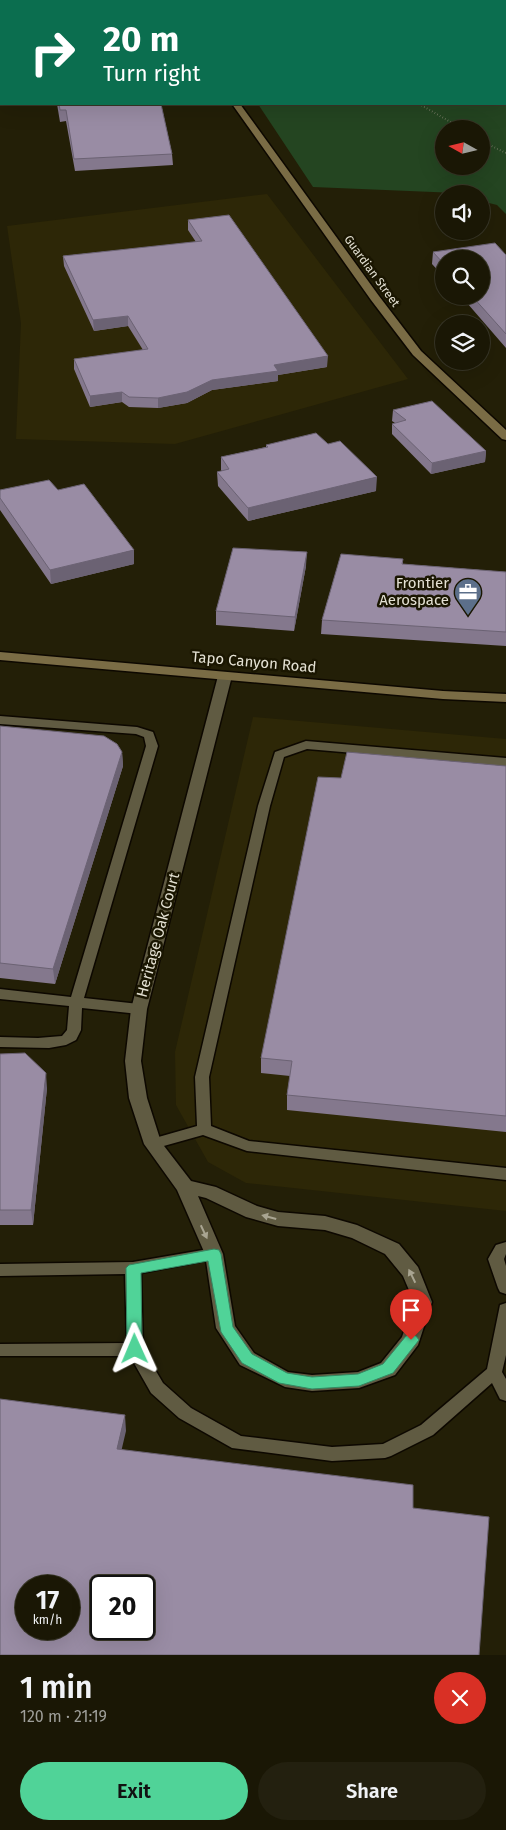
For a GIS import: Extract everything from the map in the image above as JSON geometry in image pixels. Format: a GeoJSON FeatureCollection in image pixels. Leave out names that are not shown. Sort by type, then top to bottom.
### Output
{"type":"FeatureCollection","features":[{"type":"Feature","properties":{"kind":"street","name":"Guardian Street"},"geometry":{"type":"LineString","coordinates":[[237,105],[375,298],[417,353],[506,436]]}},
{"type":"Feature","properties":{"kind":"street","name":"Tapo Canyon Road"},"geometry":{"type":"LineString","coordinates":[[0,656],[444,695],[506,698]]}},
{"type":"Feature","properties":{"kind":"street","name":"Heritage Oak Court"},"geometry":{"type":"LineString","coordinates":[[185,1187],[210,1192],[252,1212],[278,1219],[325,1223],[357,1232],[392,1249],[411,1272],[423,1302],[411,1340],[388,1369],[359,1380],[312,1383],[285,1379],[247,1359],[226,1328],[214,1254],[185,1187],[153,1144],[138,1098],[133,1061],[139,1009],[226,676]]}},
{"type":"Feature","properties":{"kind":"lane"},"geometry":{"type":"LineString","coordinates":[[0,720],[137,731],[149,735],[152,746],[76,1002],[72,1036],[66,1041],[56,1043],[0,1042]]}},
{"type":"Feature","properties":{"kind":"lane"},"geometry":{"type":"LineString","coordinates":[[204,1129],[202,1077],[264,806],[279,755],[306,745],[506,762]]}},
{"type":"Feature","properties":{"kind":"lane"},"geometry":{"type":"LineString","coordinates":[[0,994],[139,1009]]}},
{"type":"Feature","properties":{"kind":"lane"},"geometry":{"type":"LineString","coordinates":[[153,1144],[204,1129],[247,1146],[506,1174]]}},
{"type":"Feature","properties":{"kind":"lane"},"geometry":{"type":"LineString","coordinates":[[506,1248],[501,1249],[496,1259],[506,1288]]}},
{"type":"Feature","properties":{"kind":"lane"},"geometry":{"type":"LineString","coordinates":[[0,1270],[134,1268],[214,1254]]}},
{"type":"Feature","properties":{"kind":"lane"},"geometry":{"type":"LineString","coordinates":[[134,1268],[135,1349],[157,1388],[184,1413],[238,1443],[332,1454],[385,1451],[427,1430],[494,1372],[504,1329],[506,1309]]}},
{"type":"Feature","properties":{"kind":"lane"},"geometry":{"type":"LineString","coordinates":[[0,1350],[135,1349]]}},
{"type":"Feature","properties":{"kind":"lane"},"geometry":{"type":"LineString","coordinates":[[494,1372],[506,1394]]}},
{"type":"Feature","properties":{"kind":"path"},"geometry":{"type":"LineString","coordinates":[[421,105],[447,120]]}},
{"type":"Feature","properties":{"kind":"path"},"geometry":{"type":"LineString","coordinates":[[490,145],[506,153]]}},
{"type":"Feature","properties":{"kind":"shaded area"},"geometry":{"type":"Polygon","coordinates":[[[267,194],[408,379],[175,444],[16,439],[21,323],[7,226],[267,194]]]}},
{"type":"Feature","properties":{"kind":"shaded area"},"geometry":{"type":"Polygon","coordinates":[[[253,717],[506,739],[506,1211],[246,1183],[208,1162],[176,1105],[175,1052],[253,717]]]}},
{"type":"Feature","properties":{"kind":"green space"},"geometry":{"type":"Polygon","coordinates":[[[259,105],[506,105],[506,214],[497,205],[490,203],[490,185],[435,185],[435,192],[313,187],[259,105]]]}},
{"type":"Feature","properties":{"kind":"building"},"geometry":{"type":"Polygon","coordinates":[[[59,105],[161,105],[172,154],[74,159],[66,110],[60,110],[59,105]]]}},
{"type":"Feature","properties":{"kind":"building"},"geometry":{"type":"Polygon","coordinates":[[[229,215],[328,356],[274,365],[278,371],[212,380],[187,392],[158,398],[129,397],[122,392],[90,396],[74,359],[148,349],[128,316],[93,320],[63,256],[202,241],[188,220],[229,215]]]}},
{"type":"Feature","properties":{"kind":"building"},"geometry":{"type":"Polygon","coordinates":[[[495,243],[506,255],[506,334],[480,305],[490,305],[490,250],[447,250],[495,243]]]}},
{"type":"Feature","properties":{"kind":"building"},"geometry":{"type":"Polygon","coordinates":[[[432,401],[486,451],[432,463],[392,424],[406,420],[393,410],[432,401]]]}},
{"type":"Feature","properties":{"kind":"building"},"geometry":{"type":"Polygon","coordinates":[[[316,433],[328,444],[340,441],[377,477],[248,508],[217,472],[229,469],[221,457],[268,447],[266,445],[316,433]]]}},
{"type":"Feature","properties":{"kind":"building"},"geometry":{"type":"Polygon","coordinates":[[[49,480],[58,490],[84,484],[134,550],[50,570],[0,498],[0,490],[49,480]]]}},
{"type":"Feature","properties":{"kind":"building"},"geometry":{"type":"Polygon","coordinates":[[[233,548],[307,552],[295,617],[216,611],[233,548]]]}},
{"type":"Feature","properties":{"kind":"building"},"geometry":{"type":"Polygon","coordinates":[[[341,554],[403,559],[402,564],[506,572],[506,632],[322,620],[341,554]]]}},
{"type":"Feature","properties":{"kind":"building"},"geometry":{"type":"Polygon","coordinates":[[[0,726],[104,736],[117,744],[122,752],[53,969],[0,963],[0,726]]]}},
{"type":"Feature","properties":{"kind":"building"},"geometry":{"type":"Polygon","coordinates":[[[347,752],[506,766],[506,1116],[287,1095],[292,1061],[261,1058],[318,777],[341,778],[347,752]]]}},
{"type":"Feature","properties":{"kind":"building"},"geometry":{"type":"Polygon","coordinates":[[[25,1053],[46,1073],[31,1210],[0,1210],[0,1054],[25,1053]]]}},
{"type":"Feature","properties":{"kind":"building"},"geometry":{"type":"Polygon","coordinates":[[[0,1399],[125,1415],[117,1449],[413,1485],[413,1508],[489,1517],[479,1655],[0,1655],[0,1399]]]}},
{"type":"Feature","properties":{"kind":"place","name":"Frontier Aerospace"},"geometry":{"type":"Point","coordinates":[468,616]}},
{"type":"Feature","properties":{"kind":"route"},"geometry":{"type":"LineString","coordinates":[[135,1349],[134,1268],[214,1254],[226,1328],[247,1359],[285,1379],[312,1383],[359,1380],[388,1369],[411,1340]]}}]}
